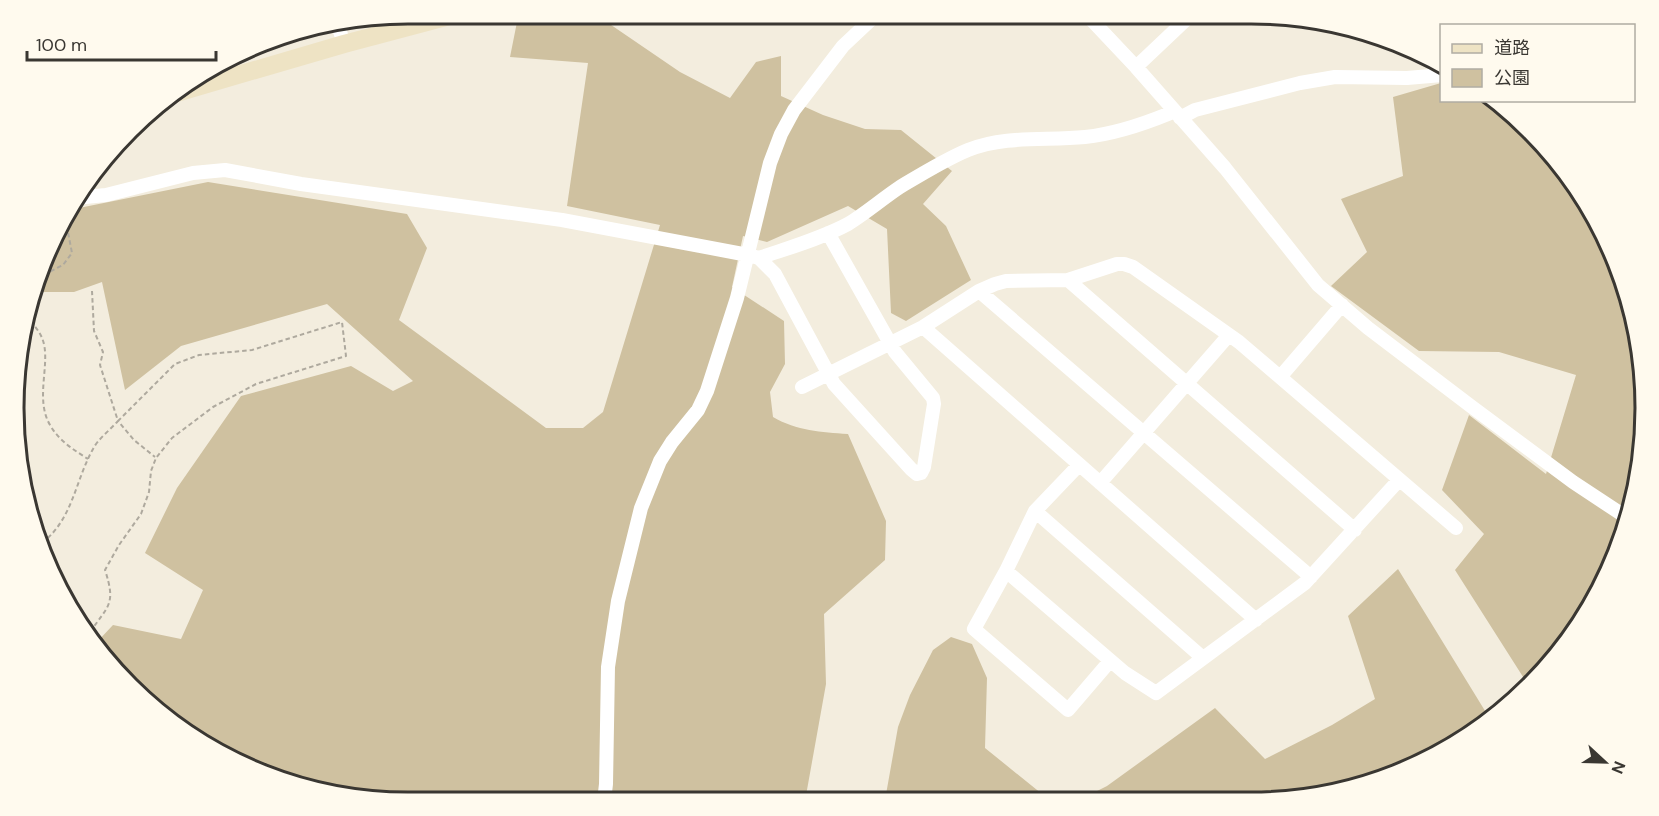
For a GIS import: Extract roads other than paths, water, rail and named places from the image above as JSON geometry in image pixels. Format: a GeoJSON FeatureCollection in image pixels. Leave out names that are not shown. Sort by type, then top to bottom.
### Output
{"type":"FeatureCollection","features":[{"type":"Feature","properties":{"kind":"street"},"geometry":{"type":"LineString","coordinates":[[199,86],[419,24]]}},
{"type":"Feature","properties":{"kind":"street"},"geometry":{"type":"LineString","coordinates":[[605,792],[608,667],[618,601],[646,492],[660,461],[698,410],[707,391],[753,256],[770,163],[781,134],[794,110],[843,46],[867,24]]}},
{"type":"Feature","properties":{"kind":"street"},"geometry":{"type":"LineString","coordinates":[[1095,24],[1225,168],[1309,275],[1342,306],[1573,482],[1620,513]]}},
{"type":"Feature","properties":{"kind":"street"},"geometry":{"type":"LineString","coordinates":[[1136,67],[1181,24]]}},
{"type":"Feature","properties":{"kind":"street"},"geometry":{"type":"LineString","coordinates":[[340,30],[344,44]]}},
{"type":"Feature","properties":{"kind":"street"},"geometry":{"type":"LineString","coordinates":[[88,197],[106,195],[193,173],[225,170],[302,184],[562,220],[753,256],[828,233],[860,216],[900,187],[967,151],[989,143],[1103,134],[1134,128],[1168,114],[1195,110],[1300,83],[1335,77],[1407,78],[1440,75]]}},
{"type":"Feature","properties":{"kind":"street"},"geometry":{"type":"LineString","coordinates":[[753,256],[775,274],[834,384],[917,474],[924,467],[933,398],[895,352],[828,233]]}},
{"type":"Feature","properties":{"kind":"street"},"geometry":{"type":"LineString","coordinates":[[802,387],[923,327],[979,291],[1006,281],[1068,280],[1117,264],[1124,264],[1132,267],[1229,335],[1281,376],[1456,528]]}},
{"type":"Feature","properties":{"kind":"street"},"geometry":{"type":"LineString","coordinates":[[1068,280],[1355,530]]}},
{"type":"Feature","properties":{"kind":"street"},"geometry":{"type":"LineString","coordinates":[[979,291],[1311,577]]}},
{"type":"Feature","properties":{"kind":"street"},"geometry":{"type":"LineString","coordinates":[[1281,376],[1342,306]]}},
{"type":"Feature","properties":{"kind":"street"},"geometry":{"type":"LineString","coordinates":[[923,327],[1256,620]]}},
{"type":"Feature","properties":{"kind":"street"},"geometry":{"type":"LineString","coordinates":[[1100,483],[1229,335]]}},
{"type":"Feature","properties":{"kind":"street"},"geometry":{"type":"LineString","coordinates":[[1079,465],[1035,512],[974,629],[1068,710],[1110,661]]}},
{"type":"Feature","properties":{"kind":"street"},"geometry":{"type":"LineString","coordinates":[[1006,571],[1125,674],[1156,693],[1311,577],[1398,480]]}},
{"type":"Feature","properties":{"kind":"street"},"geometry":{"type":"LineString","coordinates":[[1035,512],[1203,658]]}}]}
